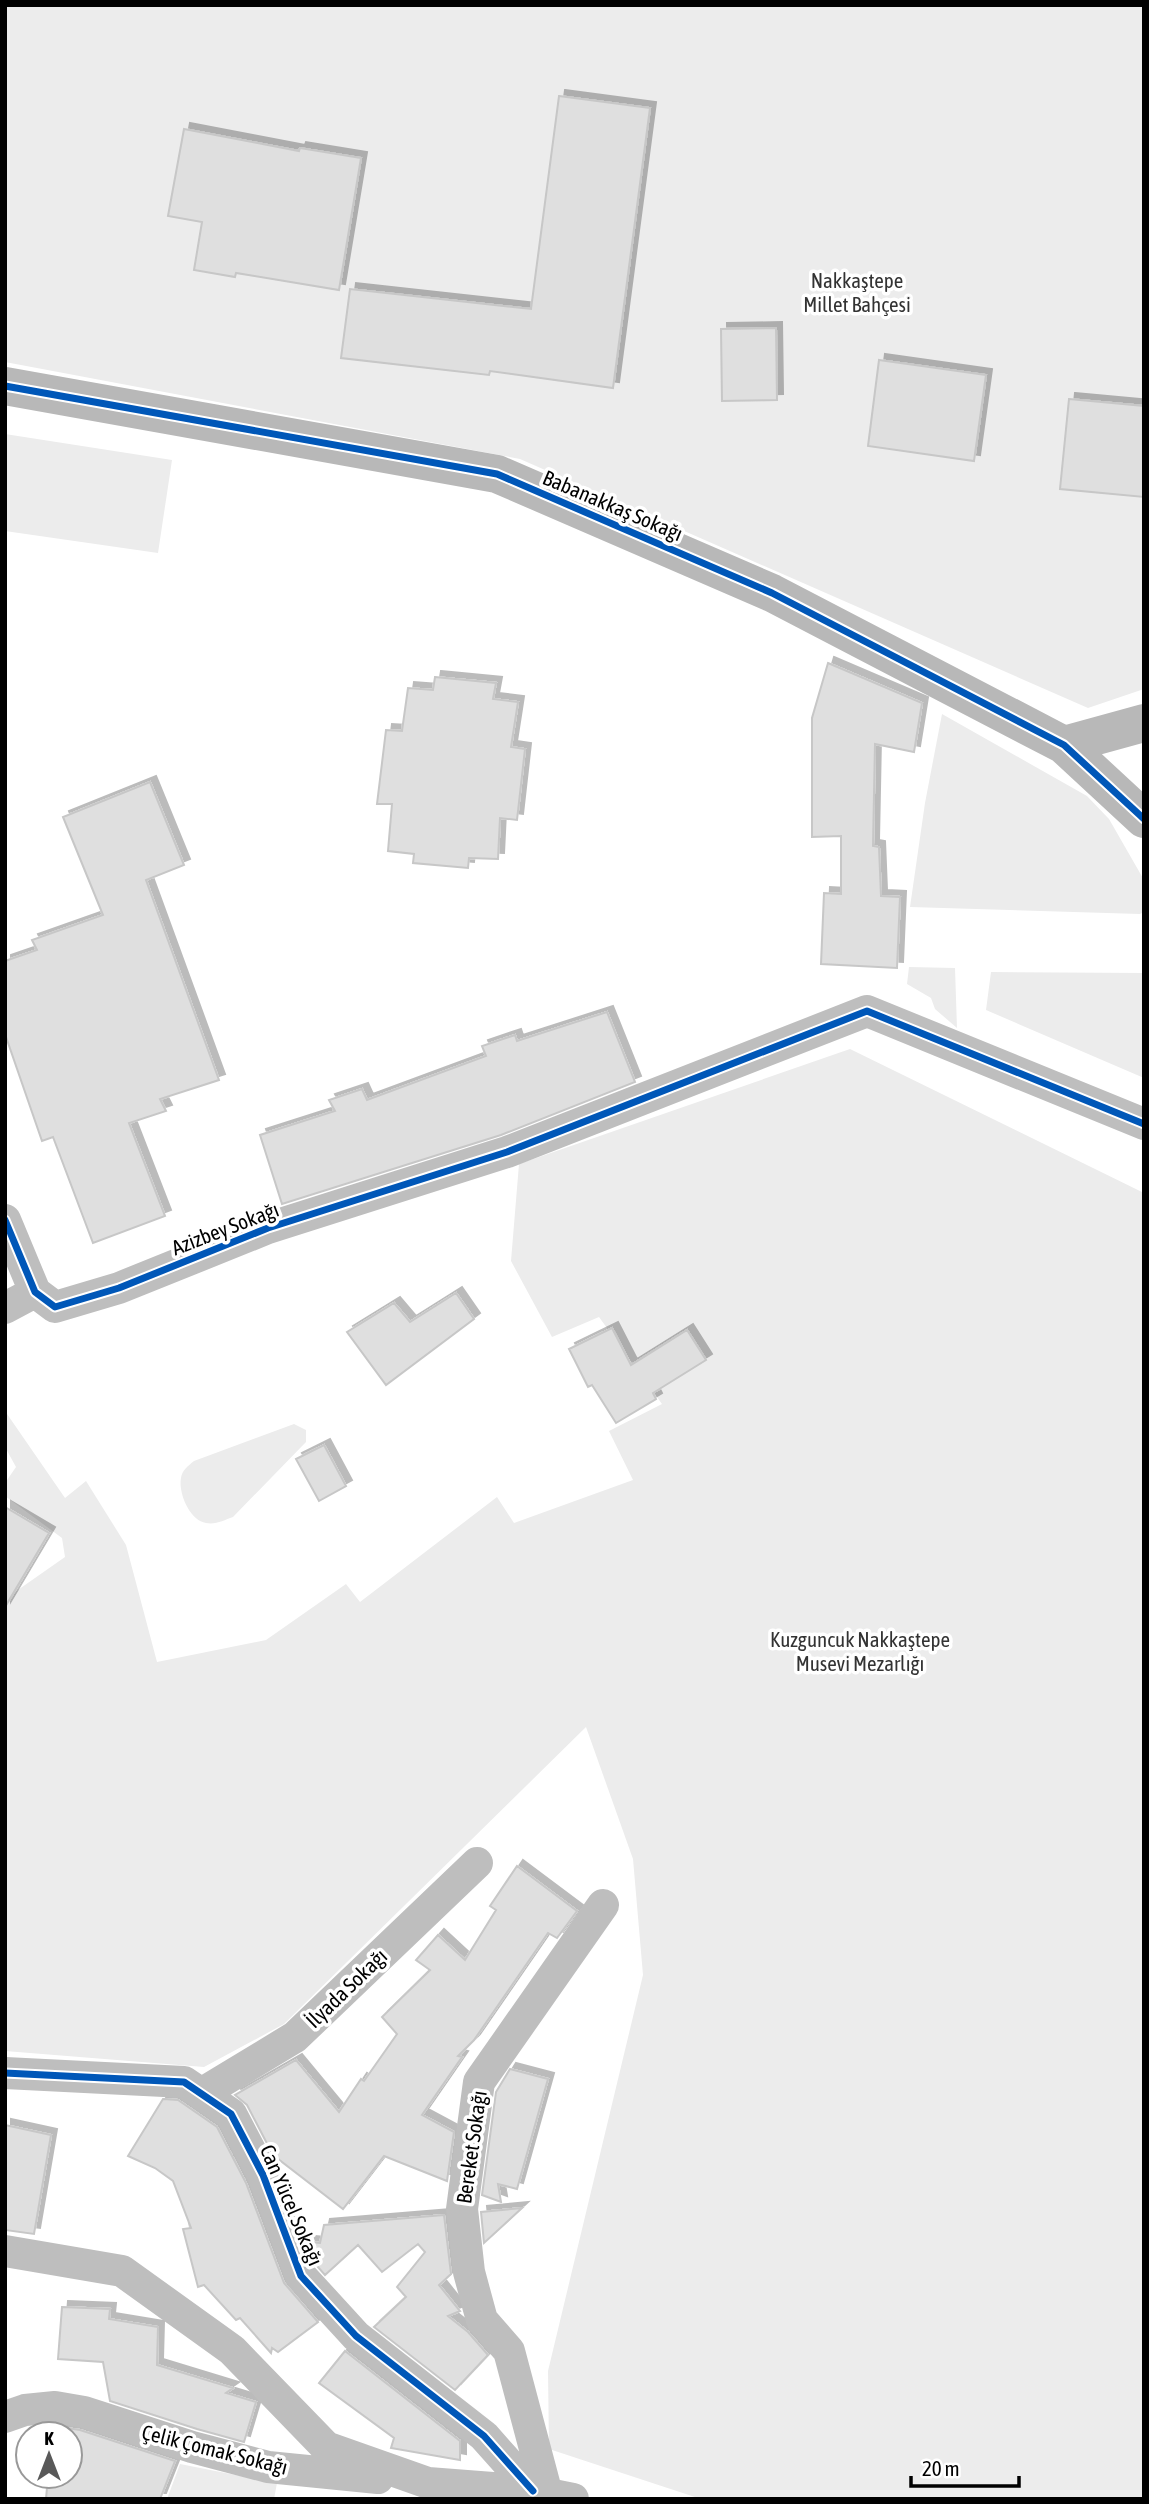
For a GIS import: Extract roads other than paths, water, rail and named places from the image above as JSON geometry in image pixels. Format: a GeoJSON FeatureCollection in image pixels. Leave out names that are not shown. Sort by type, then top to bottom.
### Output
{"type":"FeatureCollection","features":[{"type":"Feature","properties":{"kind":"street","name":"Babanakkaş Sokağı"},"geometry":{"type":"LineString","coordinates":[[5,386],[497,474],[772,593],[1064,745],[1144,819]]}},
{"type":"Feature","properties":{"kind":"street"},"geometry":{"type":"LineString","coordinates":[[1064,745],[1144,723]]}},
{"type":"Feature","properties":{"kind":"street","name":"Azizbey Sokağı"},"geometry":{"type":"LineString","coordinates":[[34,1292],[55,1307],[119,1289],[268,1228],[508,1152],[867,1011],[1144,1124]]}},
{"type":"Feature","properties":{"kind":"street"},"geometry":{"type":"LineString","coordinates":[[5,1220],[34,1292],[5,1308]]}},
{"type":"Feature","properties":{"kind":"street","name":"İlyada Sokağı"},"geometry":{"type":"LineString","coordinates":[[201,2094],[295,2037],[477,1863]]}},
{"type":"Feature","properties":{"kind":"street","name":"Bereket Sokağı"},"geometry":{"type":"LineString","coordinates":[[551,2495],[509,2351],[482,2319],[469,2272],[462,2209],[479,2082],[603,1905]]}},
{"type":"Feature","properties":{"kind":"street","name":"Can Yücel Sokağı"},"geometry":{"type":"LineString","coordinates":[[5,2073],[184,2082],[230,2114],[263,2175],[302,2276],[356,2336],[484,2436],[551,2495]]}},
{"type":"Feature","properties":{"kind":"street"},"geometry":{"type":"LineString","coordinates":[[5,2251],[122,2271],[232,2350],[327,2447],[428,2483],[551,2495]]}},
{"type":"Feature","properties":{"kind":"street","name":"Çelik Çomak Sokağı"},"geometry":{"type":"LineString","coordinates":[[5,2417],[24,2410],[55,2407],[84,2412],[192,2447],[268,2467],[428,2483]]}},
{"type":"Feature","properties":{"kind":"park label","name":"Nakkaştepe Millet Bahçesi"},"geometry":{"type":"Point","coordinates":[857,292]}},
{"type":"Feature","properties":{"kind":"park label","name":"Kuzguncuk Nakkaştepe Musevi Mezarlığı"},"geometry":{"type":"Point","coordinates":[860,1651]}}]}
